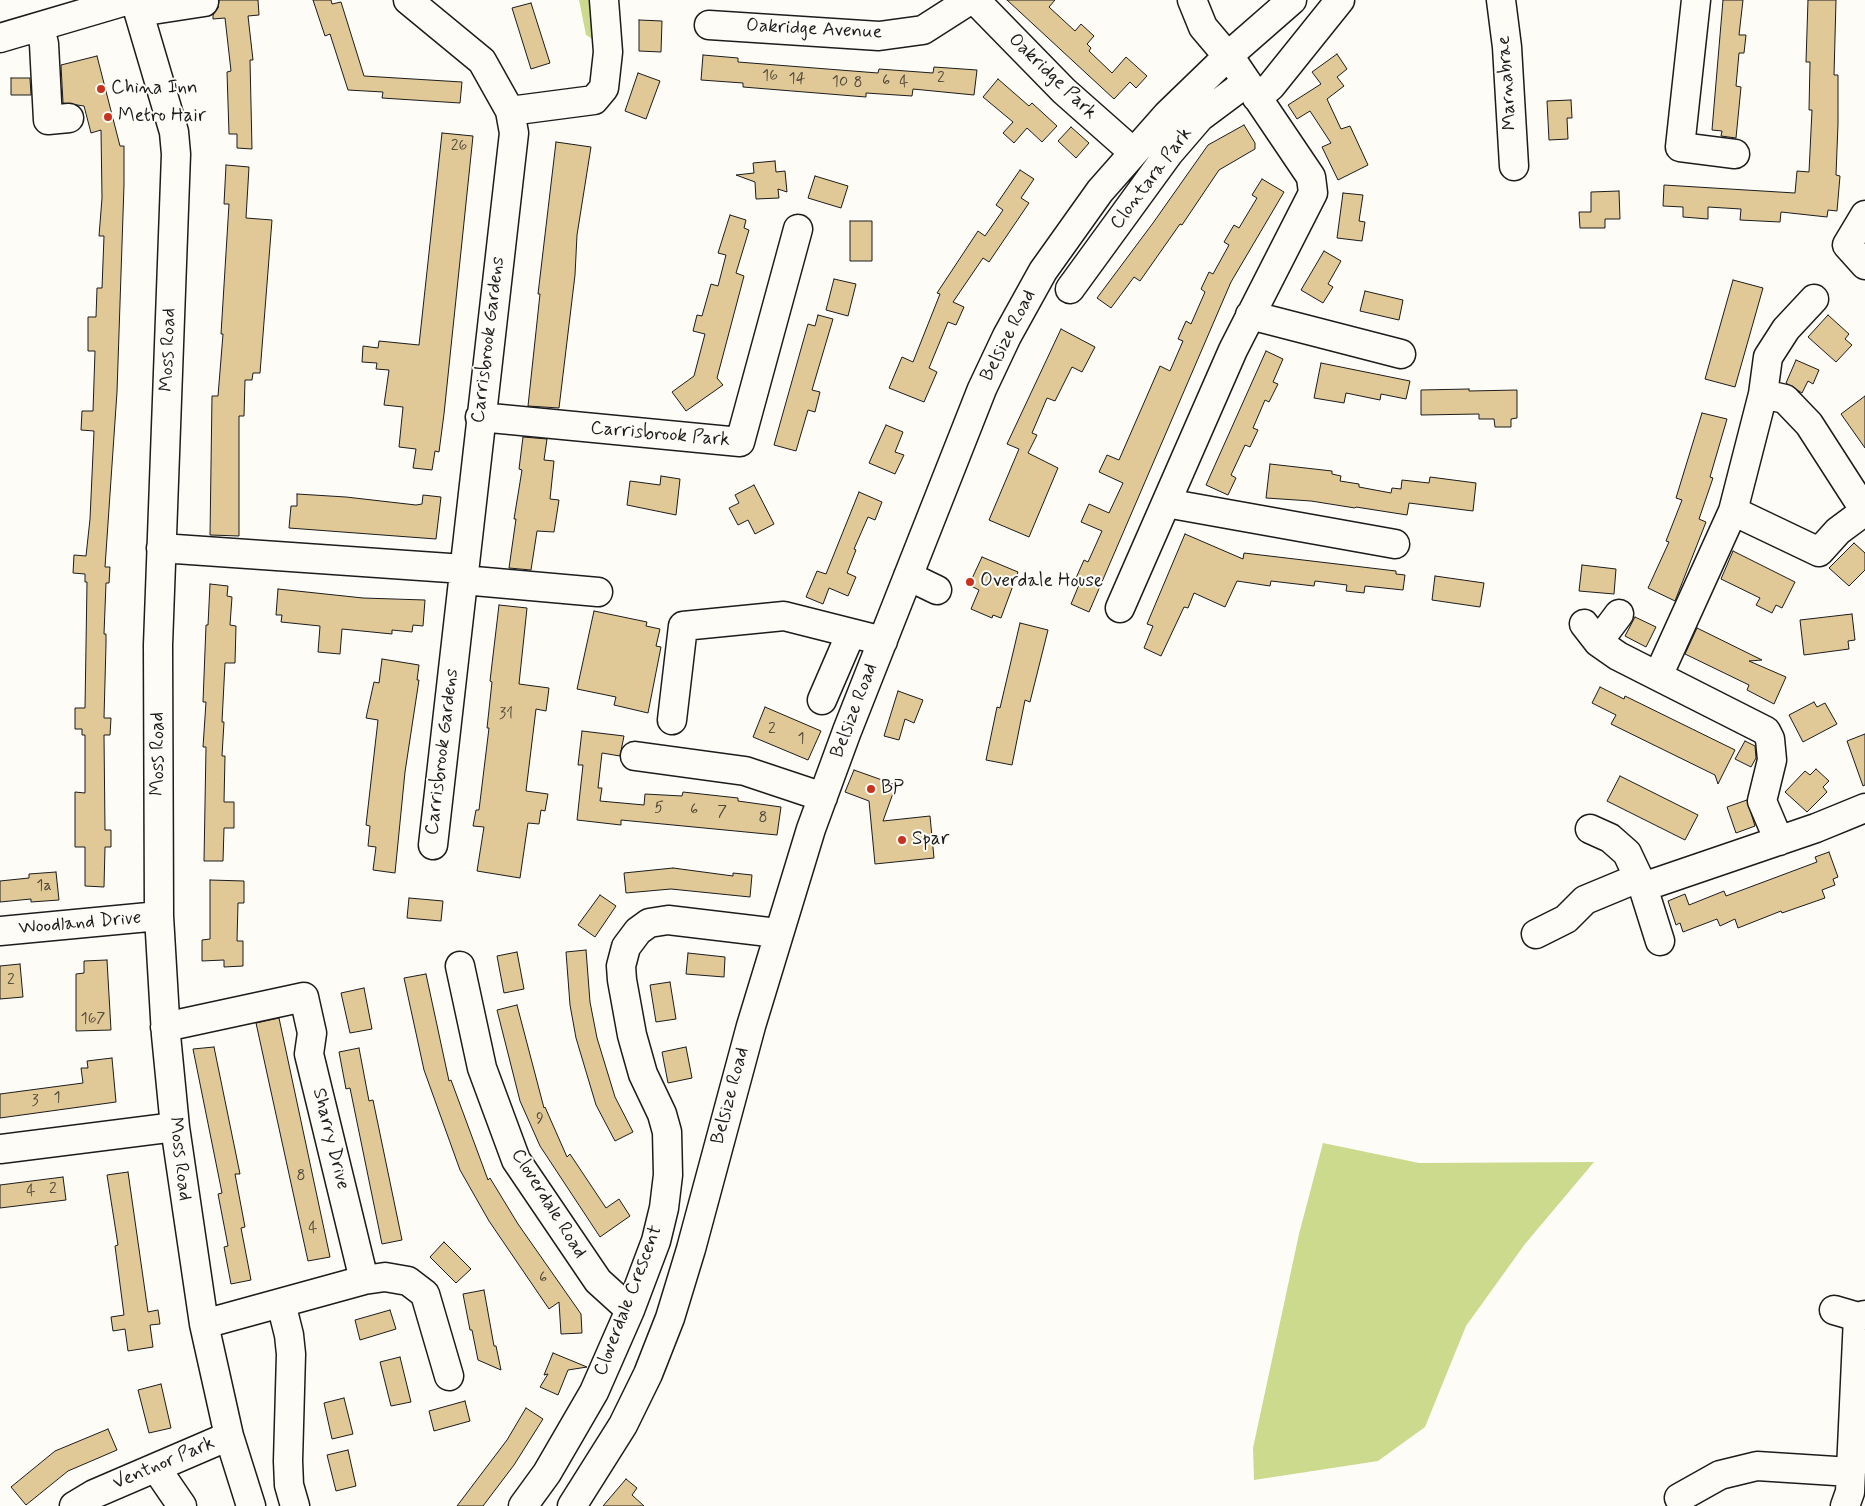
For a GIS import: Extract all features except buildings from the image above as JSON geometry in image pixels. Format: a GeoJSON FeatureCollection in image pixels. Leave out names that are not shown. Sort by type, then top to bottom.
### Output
{"type":"FeatureCollection","features":[{"type":"Feature","properties":{"kind":"street"},"geometry":{"type":"LineString","coordinates":[[408,0],[482,61],[510,111],[594,100],[604,88],[608,52],[604,0]]}},
{"type":"Feature","properties":{"kind":"street","name":"Oakridge Avenue"},"geometry":{"type":"LineString","coordinates":[[709,25],[879,36],[923,30],[970,0]]}},
{"type":"Feature","properties":{"kind":"street","name":"Oakridge Park"},"geometry":{"type":"LineString","coordinates":[[975,0],[1064,91],[1133,152]]}},
{"type":"Feature","properties":{"kind":"street"},"geometry":{"type":"LineString","coordinates":[[1120,608],[1250,315],[1313,193],[1311,177],[1228,56],[1203,27],[1192,0]]}},
{"type":"Feature","properties":{"kind":"street","name":"Belsize Road"},"geometry":{"type":"LineString","coordinates":[[572,1506],[623,1425],[648,1374],[670,1318],[691,1249],[777,934],[822,797],[982,389],[1007,336],[1066,236],[1133,152],[1228,56],[1292,0]]}},
{"type":"Feature","properties":{"kind":"street","name":"Clontara Park"},"geometry":{"type":"LineString","coordinates":[[1070,289],[1169,152],[1200,117],[1252,90],[1271,86],[1340,0]]}},
{"type":"Feature","properties":{"kind":"street","name":"Marnabrae"},"geometry":{"type":"LineString","coordinates":[[1500,0],[1507,47],[1514,166]]}},
{"type":"Feature","properties":{"kind":"street"},"geometry":{"type":"LineString","coordinates":[[1696,0],[1680,147],[1735,154]]}},
{"type":"Feature","properties":{"kind":"street"},"geometry":{"type":"LineString","coordinates":[[0,38],[134,4],[204,2]]}},
{"type":"Feature","properties":{"kind":"street","name":"Moss Road"},"geometry":{"type":"LineString","coordinates":[[134,4],[174,132],[176,154],[158,645],[159,916],[165,1027],[175,1127],[204,1324],[229,1436],[251,1506]]}},
{"type":"Feature","properties":{"kind":"street"},"geometry":{"type":"LineString","coordinates":[[40,27],[44,44],[48,120],[69,118]]}},
{"type":"Feature","properties":{"kind":"street","name":"Carrisbrook Gardens"},"geometry":{"type":"LineString","coordinates":[[433,845],[480,418],[514,133],[510,111]]}},
{"type":"Feature","properties":{"kind":"street"},"geometry":{"type":"LineString","coordinates":[[1865,214],[1847,245],[1865,265]]}},
{"type":"Feature","properties":{"kind":"street","name":"Carrisbrook Park"},"geometry":{"type":"LineString","coordinates":[[480,418],[740,442],[798,229]]}},
{"type":"Feature","properties":{"kind":"street"},"geometry":{"type":"LineString","coordinates":[[1658,676],[1733,511],[1763,394],[1768,357],[1805,301]]}},
{"type":"Feature","properties":{"kind":"street"},"geometry":{"type":"LineString","coordinates":[[1250,315],[1401,354]]}},
{"type":"Feature","properties":{"kind":"street"},"geometry":{"type":"LineString","coordinates":[[1733,511],[1820,552],[1838,531],[1865,511],[1809,424],[1785,399],[1763,394]]}},
{"type":"Feature","properties":{"kind":"street"},"geometry":{"type":"LineString","coordinates":[[1166,504],[1395,544]]}},
{"type":"Feature","properties":{"kind":"street"},"geometry":{"type":"LineString","coordinates":[[161,548],[464,574],[598,592]]}},
{"type":"Feature","properties":{"kind":"street"},"geometry":{"type":"LineString","coordinates":[[908,576],[937,590]]}},
{"type":"Feature","properties":{"kind":"street"},"geometry":{"type":"LineString","coordinates":[[1620,614],[1591,633],[1618,656],[1766,731],[1770,739],[1772,760],[1762,800],[1779,840]]}},
{"type":"Feature","properties":{"kind":"street"},"geometry":{"type":"LineString","coordinates":[[672,720],[683,626],[784,616],[882,641]]}},
{"type":"Feature","properties":{"kind":"street"},"geometry":{"type":"LineString","coordinates":[[822,700],[851,633]]}},
{"type":"Feature","properties":{"kind":"street"},"geometry":{"type":"LineString","coordinates":[[635,756],[745,772],[822,797]]}},
{"type":"Feature","properties":{"kind":"street"},"geometry":{"type":"LineString","coordinates":[[1536,934],[1566,919],[1586,900],[1779,840],[1865,808]]}},
{"type":"Feature","properties":{"kind":"street"},"geometry":{"type":"LineString","coordinates":[[1590,829],[1610,838],[1627,853],[1640,883],[1660,941]]}},
{"type":"Feature","properties":{"kind":"street","name":"Woodland Drive"},"geometry":{"type":"LineString","coordinates":[[0,931],[159,916]]}},
{"type":"Feature","properties":{"kind":"street","name":"Cloverdale Crescent"},"geometry":{"type":"LineString","coordinates":[[523,1506],[547,1473],[594,1392],[630,1310],[656,1241],[664,1208],[668,1175],[667,1132],[662,1114],[641,1066],[632,1035],[621,966],[626,947],[638,931],[649,922],[668,920],[777,934]]}},
{"type":"Feature","properties":{"kind":"street","name":"Cloverdale Road"},"geometry":{"type":"LineString","coordinates":[[460,966],[482,1068],[516,1160],[598,1281],[630,1310]]}},
{"type":"Feature","properties":{"kind":"street","name":"Sharry Drive"},"geometry":{"type":"LineString","coordinates":[[165,1027],[304,997],[312,1033],[309,1054],[364,1280]]}},
{"type":"Feature","properties":{"kind":"street"},"geometry":{"type":"LineString","coordinates":[[0,1148],[175,1127]]}},
{"type":"Feature","properties":{"kind":"street"},"geometry":{"type":"LineString","coordinates":[[204,1324],[364,1280],[385,1277],[408,1281],[425,1294],[449,1376]]}},
{"type":"Feature","properties":{"kind":"street"},"geometry":{"type":"LineString","coordinates":[[281,1302],[289,1335],[291,1354],[288,1460],[289,1485],[295,1506]]}},
{"type":"Feature","properties":{"kind":"street"},"geometry":{"type":"LineString","coordinates":[[1845,1506],[1850,1492],[1851,1472],[1852,1314]]}},
{"type":"Feature","properties":{"kind":"street","name":"Ventnor Park"},"geometry":{"type":"LineString","coordinates":[[74,1506],[94,1494],[229,1436]]}},
{"type":"Feature","properties":{"kind":"street"},"geometry":{"type":"LineString","coordinates":[[1679,1498],[1720,1475],[1757,1466],[1851,1472]]}},
{"type":"Feature","properties":{"kind":"street"},"geometry":{"type":"LineString","coordinates":[[156,1468],[182,1506]]}},
{"type":"Feature","properties":{"kind":"green space"},"geometry":{"type":"Polygon","coordinates":[[[579,0],[591,0],[594,40],[586,35],[579,0]]]}},
{"type":"Feature","properties":{"kind":"green space"},"geometry":{"type":"Polygon","coordinates":[[[1323,1143],[1419,1163],[1594,1162],[1525,1244],[1466,1326],[1425,1427],[1378,1461],[1254,1480],[1253,1448],[1299,1234],[1323,1143]]]}},
{"type":"Feature","properties":{"kind":"place","name":"China Inn"},"geometry":{"type":"Point","coordinates":[101,89]}},
{"type":"Feature","properties":{"kind":"place","name":"Metro Hair"},"geometry":{"type":"Point","coordinates":[108,117]}},
{"type":"Feature","properties":{"kind":"place","name":"Overdale House"},"geometry":{"type":"Point","coordinates":[970,582]}},
{"type":"Feature","properties":{"kind":"place","name":"BP"},"geometry":{"type":"Point","coordinates":[871,789]}},
{"type":"Feature","properties":{"kind":"place","name":"Spar"},"geometry":{"type":"Point","coordinates":[902,840]}}]}
